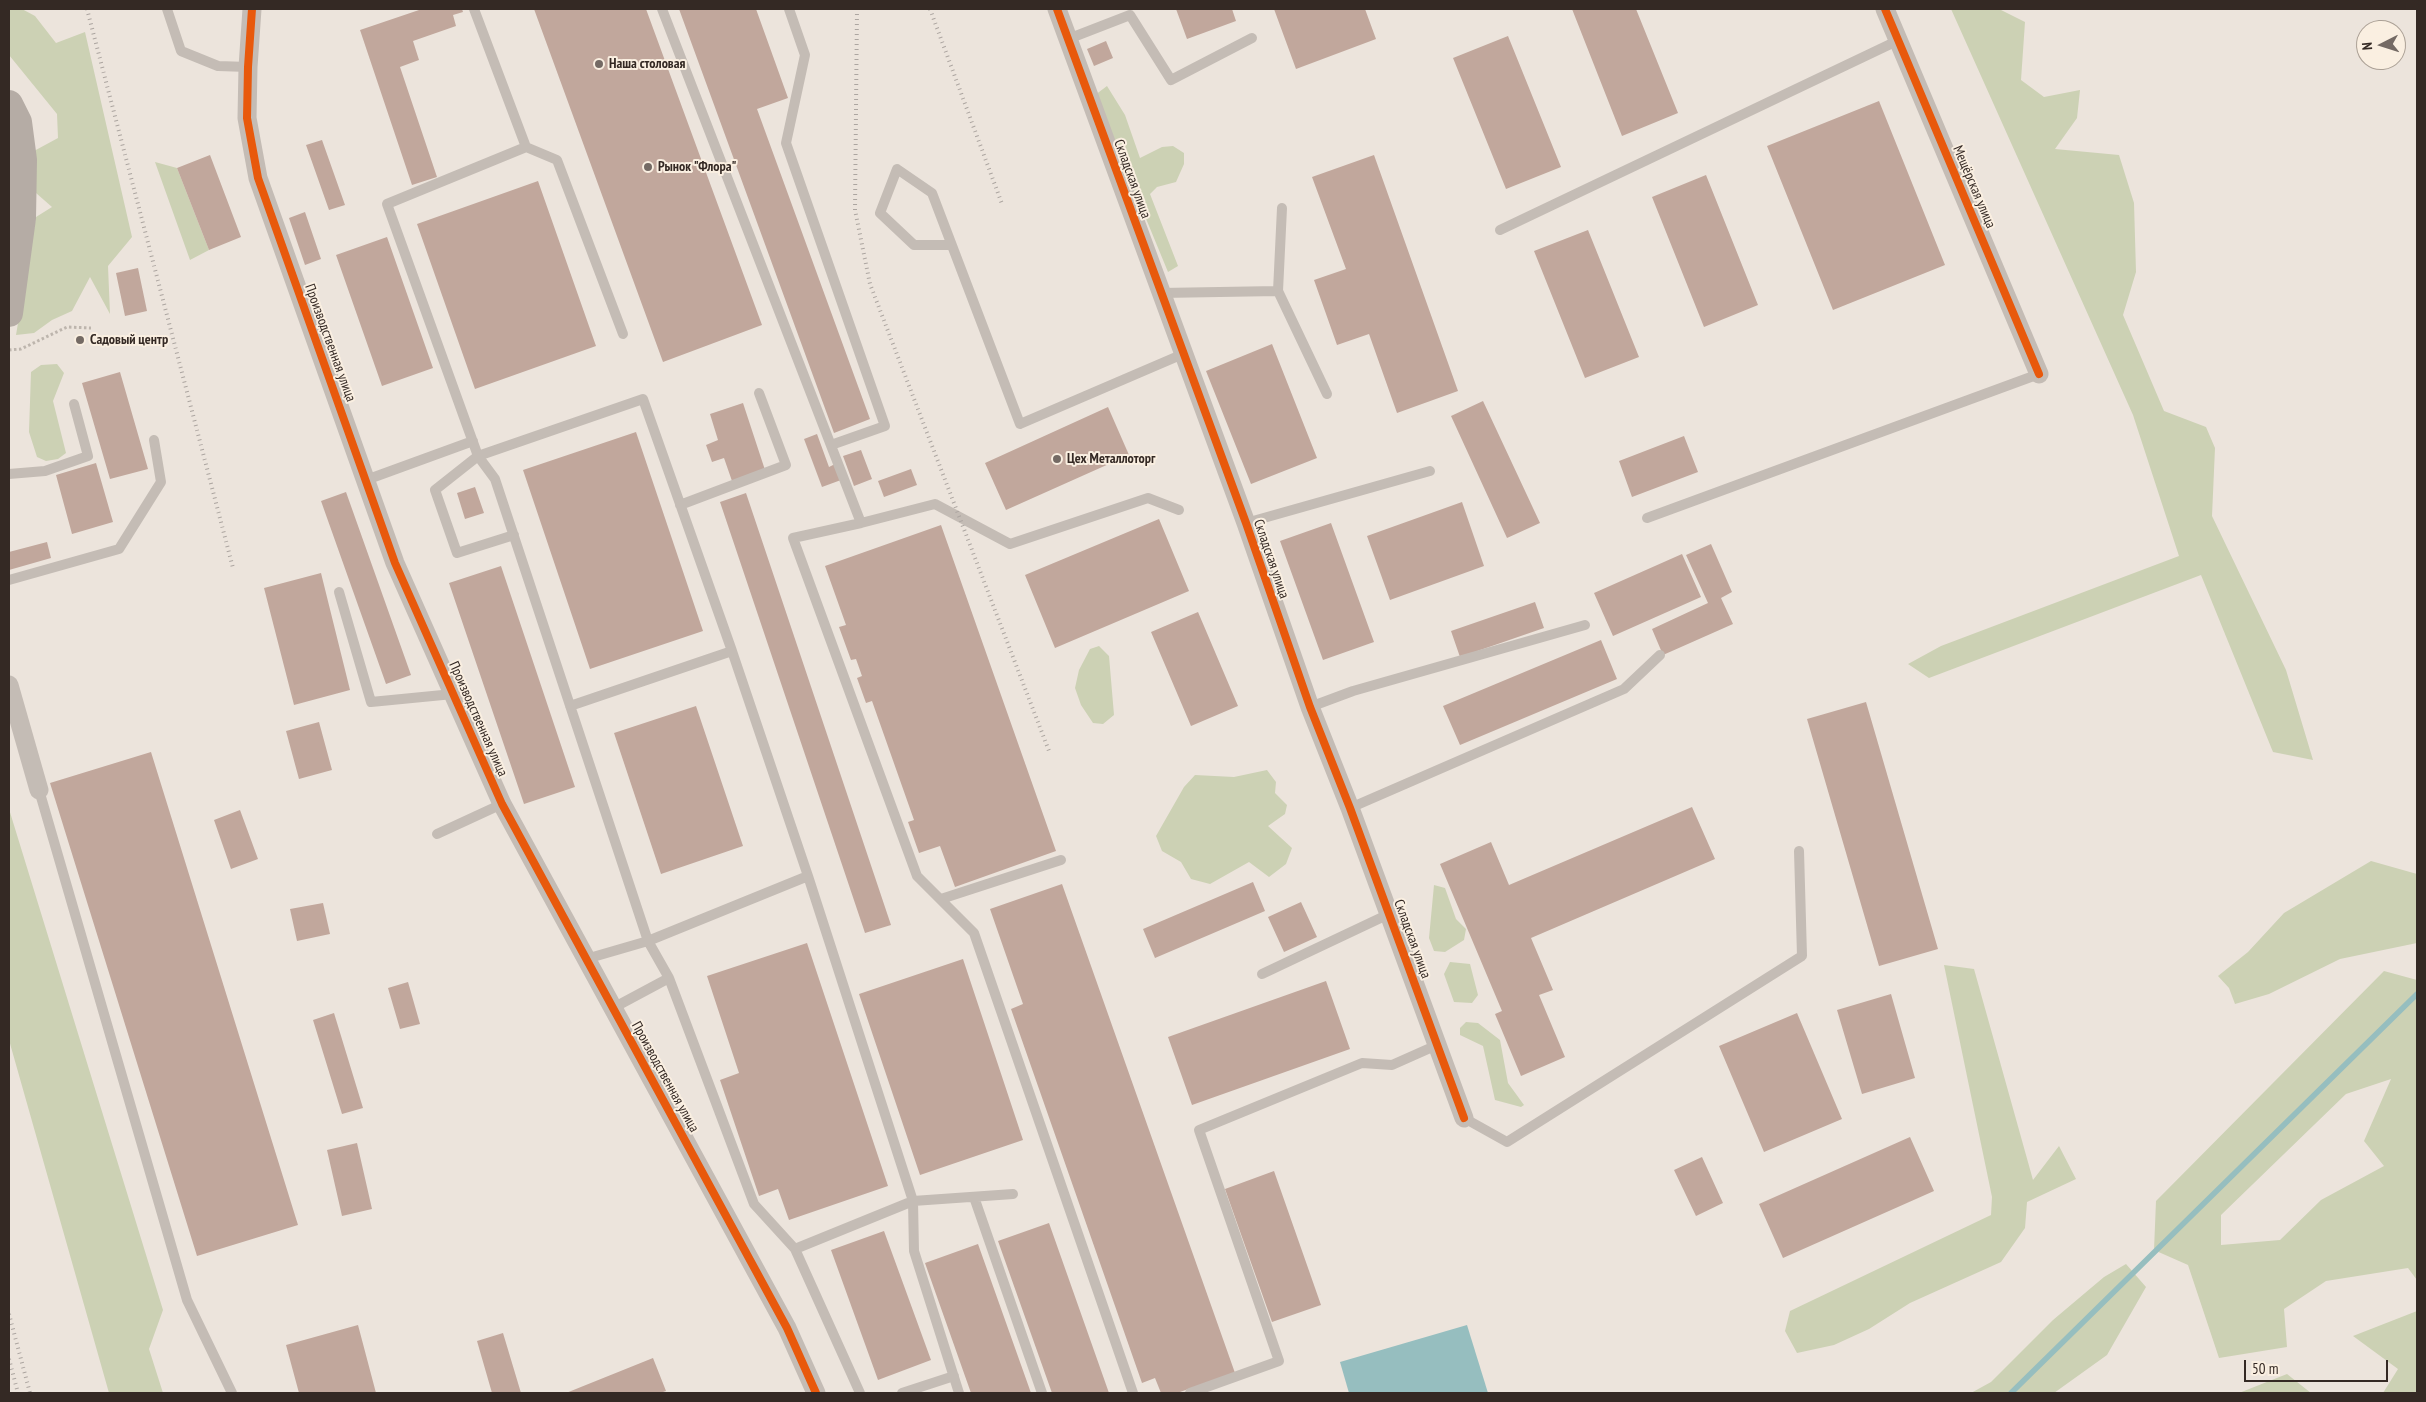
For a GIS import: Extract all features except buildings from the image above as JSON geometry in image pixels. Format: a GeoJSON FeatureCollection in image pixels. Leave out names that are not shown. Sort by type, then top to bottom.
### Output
{"type":"FeatureCollection","features":[{"type":"Feature","properties":{"kind":"main road"},"geometry":{"type":"LineString","coordinates":[[9,104],[18,122],[23,160],[22,218],[9,313]]}},
{"type":"Feature","properties":{"kind":"main road"},"geometry":{"type":"LineString","coordinates":[[9,222],[12,216],[23,160]]}},
{"type":"Feature","properties":{"kind":"street","name":"Производственная улица"},"geometry":{"type":"LineString","coordinates":[[252,9],[248,67],[248,118],[258,178],[395,563],[502,804],[787,1328],[816,1393]]}},
{"type":"Feature","properties":{"kind":"street","name":"Складская улица"},"geometry":{"type":"LineString","coordinates":[[1056,9],[1246,523],[1310,707],[1350,808],[1464,1118]]}},
{"type":"Feature","properties":{"kind":"street","name":"Мещёрская улица"},"geometry":{"type":"LineString","coordinates":[[1886,9],[2039,374]]}},
{"type":"Feature","properties":{"kind":"street"},"geometry":{"type":"LineString","coordinates":[[9,685],[39,790]]}},
{"type":"Feature","properties":{"kind":"lane"},"geometry":{"type":"LineString","coordinates":[[167,9],[181,51],[218,66],[248,67]]}},
{"type":"Feature","properties":{"kind":"lane"},"geometry":{"type":"LineString","coordinates":[[474,9],[526,147]]}},
{"type":"Feature","properties":{"kind":"lane"},"geometry":{"type":"LineString","coordinates":[[662,9],[861,523]]}},
{"type":"Feature","properties":{"kind":"lane"},"geometry":{"type":"LineString","coordinates":[[789,9],[805,55],[786,143],[885,426],[830,445]]}},
{"type":"Feature","properties":{"kind":"lane"},"geometry":{"type":"LineString","coordinates":[[1068,39],[1129,12],[1171,80],[1252,38]]}},
{"type":"Feature","properties":{"kind":"lane"},"geometry":{"type":"LineString","coordinates":[[1500,230],[1898,40]]}},
{"type":"Feature","properties":{"kind":"lane"},"geometry":{"type":"LineString","coordinates":[[623,334],[557,160],[526,147],[387,204],[478,456],[495,479],[648,941],[669,978],[754,1204],[795,1249],[860,1393]]}},
{"type":"Feature","properties":{"kind":"lane"},"geometry":{"type":"LineString","coordinates":[[950,245],[914,245],[880,213],[897,169],[932,193],[950,245],[1020,424],[1183,354]]}},
{"type":"Feature","properties":{"kind":"lane"},"geometry":{"type":"LineString","coordinates":[[1282,208],[1278,291],[1327,394]]}},
{"type":"Feature","properties":{"kind":"lane"},"geometry":{"type":"LineString","coordinates":[[1161,293],[1278,291]]}},
{"type":"Feature","properties":{"kind":"lane"},"geometry":{"type":"LineString","coordinates":[[1647,518],[2039,374]]}},
{"type":"Feature","properties":{"kind":"lane"},"geometry":{"type":"LineString","coordinates":[[680,505],[786,465],[759,393]]}},
{"type":"Feature","properties":{"kind":"lane"},"geometry":{"type":"LineString","coordinates":[[514,535],[457,554],[435,490],[478,456],[643,399],[732,651],[808,876],[913,1201],[914,1251],[959,1393]]}},
{"type":"Feature","properties":{"kind":"lane"},"geometry":{"type":"LineString","coordinates":[[9,474],[45,471],[88,456],[74,404]]}},
{"type":"Feature","properties":{"kind":"lane"},"geometry":{"type":"LineString","coordinates":[[9,580],[119,549],[161,482],[154,440]]}},
{"type":"Feature","properties":{"kind":"lane"},"geometry":{"type":"LineString","coordinates":[[366,480],[473,441]]}},
{"type":"Feature","properties":{"kind":"lane"},"geometry":{"type":"LineString","coordinates":[[1246,523],[1430,471]]}},
{"type":"Feature","properties":{"kind":"lane"},"geometry":{"type":"LineString","coordinates":[[1134,1393],[974,933],[917,876],[792,538],[935,504],[1010,544],[1148,498],[1179,510]]}},
{"type":"Feature","properties":{"kind":"lane"},"geometry":{"type":"LineString","coordinates":[[339,592],[371,702],[453,694]]}},
{"type":"Feature","properties":{"kind":"lane"},"geometry":{"type":"LineString","coordinates":[[1310,707],[1353,691],[1586,625]]}},
{"type":"Feature","properties":{"kind":"lane"},"geometry":{"type":"LineString","coordinates":[[570,706],[732,651]]}},
{"type":"Feature","properties":{"kind":"lane"},"geometry":{"type":"LineString","coordinates":[[1350,808],[1624,689],[1660,655]]}},
{"type":"Feature","properties":{"kind":"lane"},"geometry":{"type":"LineString","coordinates":[[39,790],[187,1300],[232,1393]]}},
{"type":"Feature","properties":{"kind":"lane"},"geometry":{"type":"LineString","coordinates":[[437,834],[502,804]]}},
{"type":"Feature","properties":{"kind":"lane"},"geometry":{"type":"LineString","coordinates":[[1464,1118],[1507,1142],[1802,956],[1799,851]]}},
{"type":"Feature","properties":{"kind":"lane"},"geometry":{"type":"LineString","coordinates":[[940,899],[1061,860]]}},
{"type":"Feature","properties":{"kind":"lane"},"geometry":{"type":"LineString","coordinates":[[586,959],[648,941],[808,876]]}},
{"type":"Feature","properties":{"kind":"lane"},"geometry":{"type":"LineString","coordinates":[[1262,974],[1389,914]]}},
{"type":"Feature","properties":{"kind":"lane"},"geometry":{"type":"LineString","coordinates":[[613,1008],[669,978]]}},
{"type":"Feature","properties":{"kind":"lane"},"geometry":{"type":"LineString","coordinates":[[1190,1393],[1279,1361],[1199,1130],[1362,1063],[1392,1065],[1437,1044]]}},
{"type":"Feature","properties":{"kind":"lane"},"geometry":{"type":"LineString","coordinates":[[795,1249],[913,1201],[1013,1194]]}},
{"type":"Feature","properties":{"kind":"lane"},"geometry":{"type":"LineString","coordinates":[[974,1197],[1042,1393]]}},
{"type":"Feature","properties":{"kind":"lane"},"geometry":{"type":"LineString","coordinates":[[902,1393],[954,1376]]}},
{"type":"Feature","properties":{"kind":"path"},"geometry":{"type":"LineString","coordinates":[[9,350],[22,349],[67,327],[92,328]]}},
{"type":"Feature","properties":{"kind":"green space"},"geometry":{"type":"Polygon","coordinates":[[[9,9],[22,9],[35,16],[56,43],[85,32],[132,237],[108,266],[110,314],[90,277],[72,311],[52,320],[34,333],[16,335],[36,217],[52,207],[36,193],[34,151],[58,138],[57,114],[9,55],[9,9]]]}},
{"type":"Feature","properties":{"kind":"green space"},"geometry":{"type":"Polygon","coordinates":[[[1951,9],[1999,9],[2025,22],[2021,80],[2044,97],[2080,90],[2077,118],[2055,149],[2119,155],[2134,203],[2136,272],[2123,315],[2164,411],[2206,427],[2215,448],[2212,516],[2286,670],[2313,760],[2273,752],[2201,575],[1929,678],[1908,664],[1941,646],[2179,556],[2133,415],[1951,9]]]}},
{"type":"Feature","properties":{"kind":"green space"},"geometry":{"type":"Polygon","coordinates":[[[1107,86],[1125,115],[1140,158],[1162,147],[1173,146],[1184,153],[1184,164],[1176,182],[1157,187],[1150,194],[1178,266],[1168,272],[1095,95],[1107,86]]]}},
{"type":"Feature","properties":{"kind":"green space"},"geometry":{"type":"Polygon","coordinates":[[[155,162],[177,168],[209,250],[190,260],[155,162]]]}},
{"type":"Feature","properties":{"kind":"green space"},"geometry":{"type":"Polygon","coordinates":[[[57,364],[64,373],[53,401],[66,453],[58,459],[46,461],[37,457],[29,432],[31,372],[41,365],[57,364]]]}},
{"type":"Feature","properties":{"kind":"green space"},"geometry":{"type":"Polygon","coordinates":[[[1099,646],[1109,656],[1114,715],[1103,724],[1093,723],[1081,705],[1075,688],[1079,670],[1090,649],[1099,646]]]}},
{"type":"Feature","properties":{"kind":"green space"},"geometry":{"type":"Polygon","coordinates":[[[1267,770],[1276,782],[1275,793],[1287,805],[1285,814],[1268,826],[1292,848],[1286,864],[1269,877],[1249,862],[1210,884],[1191,879],[1181,862],[1162,851],[1156,836],[1184,787],[1195,775],[1234,777],[1267,770]]]}},
{"type":"Feature","properties":{"kind":"green space"},"geometry":{"type":"Polygon","coordinates":[[[9,809],[163,1310],[149,1349],[163,1393],[109,1393],[9,1040],[9,809]]]}},
{"type":"Feature","properties":{"kind":"green space"},"geometry":{"type":"Polygon","coordinates":[[[2371,861],[2417,874],[2417,943],[2340,959],[2269,994],[2235,1004],[2229,988],[2218,976],[2248,952],[2284,913],[2371,861]]]}},
{"type":"Feature","properties":{"kind":"green space"},"geometry":{"type":"Polygon","coordinates":[[[1434,885],[1445,888],[1456,919],[1466,929],[1464,940],[1445,952],[1434,951],[1429,938],[1434,885]]]}},
{"type":"Feature","properties":{"kind":"green space"},"geometry":{"type":"Polygon","coordinates":[[[1450,962],[1470,964],[1478,995],[1472,1003],[1454,1002],[1444,974],[1450,962]]]}},
{"type":"Feature","properties":{"kind":"green space"},"geometry":{"type":"Polygon","coordinates":[[[1944,965],[1974,969],[2033,1180],[2059,1146],[2076,1179],[2027,1202],[2025,1228],[2001,1262],[1910,1303],[1869,1329],[1834,1345],[1797,1353],[1785,1331],[1790,1311],[1991,1215],[1992,1197],[1944,965]]]}},
{"type":"Feature","properties":{"kind":"green space"},"geometry":{"type":"Polygon","coordinates":[[[2384,971],[2417,980],[2417,1280],[2408,1268],[2326,1281],[2284,1309],[2287,1347],[2219,1358],[2188,1265],[2154,1250],[2156,1201],[2384,971]],[[2391,1079],[2346,1094],[2221,1215],[2221,1245],[2280,1240],[2321,1200],[2384,1166],[2364,1141],[2391,1079]]]}},
{"type":"Feature","properties":{"kind":"green space"},"geometry":{"type":"Polygon","coordinates":[[[1466,1022],[1478,1023],[1500,1040],[1508,1083],[1524,1105],[1521,1107],[1495,1100],[1483,1046],[1460,1035],[1460,1028],[1466,1022]]]}},
{"type":"Feature","properties":{"kind":"green space"},"geometry":{"type":"Polygon","coordinates":[[[2126,1264],[2146,1287],[2107,1355],[2054,1393],[1971,1393],[1991,1382],[2053,1320],[2104,1277],[2126,1264]]]}},
{"type":"Feature","properties":{"kind":"green space"},"geometry":{"type":"Polygon","coordinates":[[[2417,1311],[2417,1393],[2383,1393],[2398,1369],[2353,1336],[2417,1311]]]}},
{"type":"Feature","properties":{"kind":"green space"},"geometry":{"type":"Polygon","coordinates":[[[2287,1374],[2311,1393],[2239,1393],[2287,1374]]]}},
{"type":"Feature","properties":{"kind":"green space"},"geometry":{"type":"Polygon","coordinates":[[[2183,1392],[2239,1393],[2183,1393],[2183,1392]]]}},
{"type":"Feature","properties":{"kind":"water"},"geometry":{"type":"Polygon","coordinates":[[[1467,1325],[1488,1393],[1349,1393],[1340,1362],[1467,1325]]]}},
{"type":"Feature","properties":{"kind":"waterway"},"geometry":{"type":"LineString","coordinates":[[2011,1393],[2417,994]]}},
{"type":"Feature","properties":{"kind":"railway"},"geometry":{"type":"LineString","coordinates":[[87,9],[233,568]]}},
{"type":"Feature","properties":{"kind":"railway"},"geometry":{"type":"LineString","coordinates":[[857,9],[855,210],[870,284],[1049,751]]}},
{"type":"Feature","properties":{"kind":"railway"},"geometry":{"type":"LineString","coordinates":[[930,9],[1002,204]]}},
{"type":"Feature","properties":{"kind":"railway"},"geometry":{"type":"LineString","coordinates":[[9,1314],[30,1393]]}},
{"type":"Feature","properties":{"kind":"railway"},"geometry":{"type":"LineString","coordinates":[[9,1359],[18,1393]]}},
{"type":"Feature","properties":{"kind":"cycle path"},"geometry":{"type":"LineString","coordinates":[[252,9],[247,118],[258,178],[395,563],[502,804],[787,1328],[816,1393]]}},
{"type":"Feature","properties":{"kind":"cycle path"},"geometry":{"type":"LineString","coordinates":[[1057,9],[1246,523],[1310,707],[1350,808],[1464,1118]]}},
{"type":"Feature","properties":{"kind":"cycle path"},"geometry":{"type":"LineString","coordinates":[[1885,9],[2039,374]]}},
{"type":"Feature","properties":{"kind":"place","name":"Наша столовая"},"geometry":{"type":"Point","coordinates":[599,64]}},
{"type":"Feature","properties":{"kind":"place","name":"Рынок \"Флора\""},"geometry":{"type":"Point","coordinates":[648,167]}},
{"type":"Feature","properties":{"kind":"place","name":"Садовый центр"},"geometry":{"type":"Point","coordinates":[80,340]}},
{"type":"Feature","properties":{"kind":"place","name":"Цех Металлоторг"},"geometry":{"type":"Point","coordinates":[1057,459]}}]}
